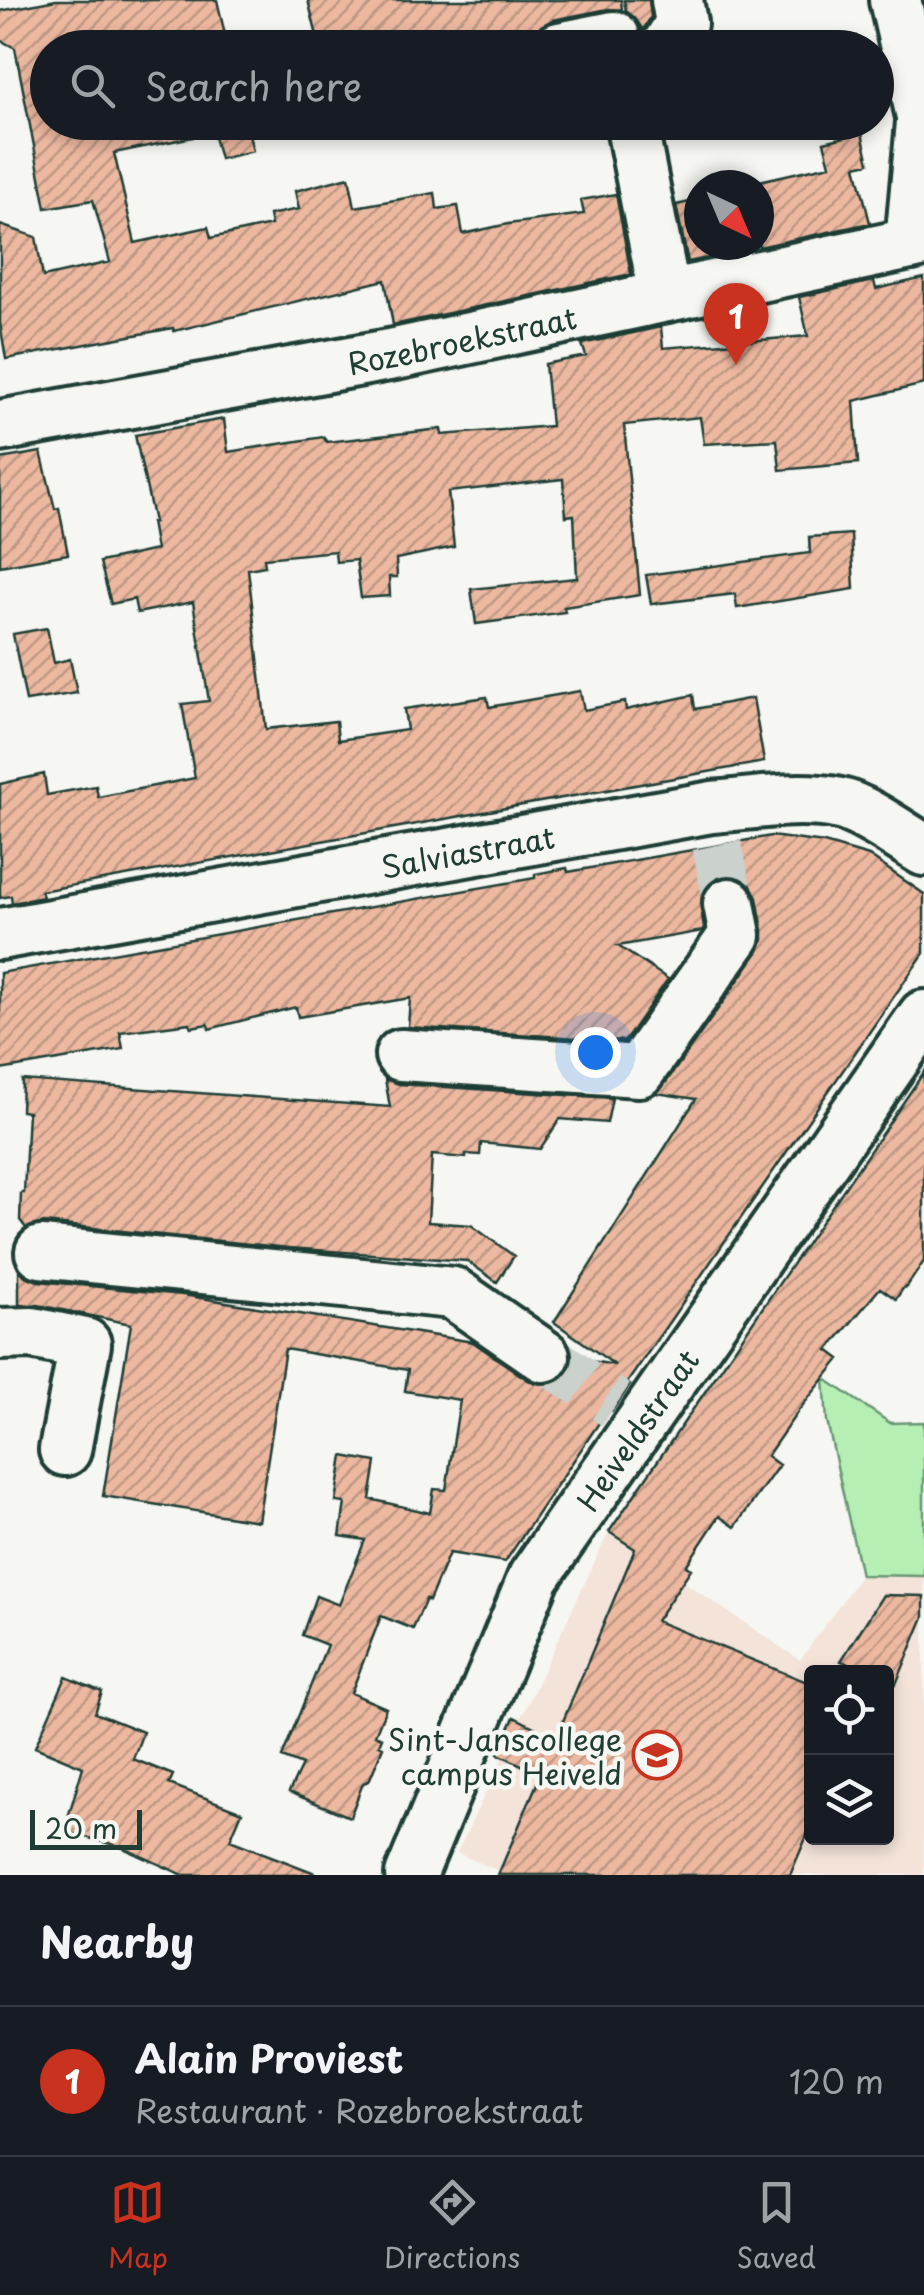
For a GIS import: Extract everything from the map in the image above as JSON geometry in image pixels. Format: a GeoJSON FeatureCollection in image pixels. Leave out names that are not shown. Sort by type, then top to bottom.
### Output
{"type":"FeatureCollection","features":[{"type":"Feature","properties":{"kind":"street"},"geometry":{"type":"LineString","coordinates":[[678,0],[682,23],[678,30]]}},
{"type":"Feature","properties":{"kind":"street"},"geometry":{"type":"LineString","coordinates":[[896,0],[923,123],[918,242]]}},
{"type":"Feature","properties":{"kind":"street"},"geometry":{"type":"LineString","coordinates":[[635,140],[680,287]]}},
{"type":"Feature","properties":{"kind":"street"},"geometry":{"type":"LineString","coordinates":[[659,140],[670,206]]}},
{"type":"Feature","properties":{"kind":"street","name":"Rozebroekstraat"},"geometry":{"type":"LineString","coordinates":[[0,426],[400,353],[680,287],[918,242]]}},
{"type":"Feature","properties":{"kind":"street","name":"Salviastraat"},"geometry":{"type":"LineString","coordinates":[[0,934],[714,826],[798,800],[843,804],[924,850]]}},
{"type":"Feature","properties":{"kind":"street"},"geometry":{"type":"LineString","coordinates":[[401,1056],[638,1070],[735,935],[729,904]]}},
{"type":"Feature","properties":{"kind":"street","name":"Heiveldstraat"},"geometry":{"type":"LineString","coordinates":[[411,1875],[534,1578],[629,1414],[924,1016]]}},
{"type":"Feature","properties":{"kind":"street"},"geometry":{"type":"LineString","coordinates":[[41,1252],[453,1293],[544,1356]]}},
{"type":"Feature","properties":{"kind":"street"},"geometry":{"type":"LineString","coordinates":[[0,1334],[32,1333],[85,1344],[65,1450]]}},
{"type":"Feature","properties":{"kind":"shaded area","name":"Sint-Janscollege campus Heiveld"},"geometry":{"type":"Polygon","coordinates":[[[609,1532],[800,1660],[861,1575],[924,1576],[924,1875],[508,1875],[457,1853],[609,1532]]]}},
{"type":"Feature","properties":{"kind":"green space"},"geometry":{"type":"Polygon","coordinates":[[[824,1378],[890,1423],[924,1422],[924,1576],[861,1575],[827,1421],[824,1378]]]}},
{"type":"Feature","properties":{"kind":"building"},"geometry":{"type":"Polygon","coordinates":[[[56,0],[217,0],[224,30],[30,30],[30,125],[15,48],[0,40],[0,11],[56,0]]]}},
{"type":"Feature","properties":{"kind":"building"},"geometry":{"type":"Polygon","coordinates":[[[308,0],[621,0],[622,10],[553,20],[538,30],[316,30],[308,0]]]}},
{"type":"Feature","properties":{"kind":"building"},"geometry":{"type":"Polygon","coordinates":[[[624,0],[649,0],[651,17],[643,30],[626,11],[624,0]]]}},
{"type":"Feature","properties":{"kind":"building"},"geometry":{"type":"Polygon","coordinates":[[[33,140],[178,140],[114,153],[135,243],[208,227],[211,238],[271,225],[269,215],[299,209],[295,191],[349,177],[355,207],[435,193],[437,209],[458,206],[463,234],[584,214],[581,200],[616,194],[631,274],[393,325],[385,280],[174,331],[173,328],[6,359],[0,323],[0,225],[36,237],[43,277],[110,262],[93,200],[46,208],[33,140]]]}},
{"type":"Feature","properties":{"kind":"building"},"geometry":{"type":"Polygon","coordinates":[[[215,140],[250,140],[253,151],[220,159],[215,140]]]}},
{"type":"Feature","properties":{"kind":"building"},"geometry":{"type":"Polygon","coordinates":[[[864,140],[869,163],[856,166],[870,223],[774,244],[774,178],[830,165],[824,142],[864,140]]]}},
{"type":"Feature","properties":{"kind":"building"},"geometry":{"type":"Polygon","coordinates":[[[684,203],[684,243],[676,205],[684,203]]]}},
{"type":"Feature","properties":{"kind":"building"},"geometry":{"type":"Polygon","coordinates":[[[924,278],[924,384],[854,401],[858,463],[780,470],[777,440],[704,444],[700,417],[624,425],[640,595],[564,607],[565,612],[476,624],[471,589],[577,578],[574,515],[566,516],[563,479],[448,492],[454,547],[396,559],[397,577],[389,577],[390,596],[361,598],[356,560],[336,562],[335,551],[264,558],[265,566],[248,569],[266,729],[336,721],[338,740],[407,730],[404,709],[487,697],[489,707],[580,691],[584,710],[625,702],[626,710],[693,695],[695,709],[753,698],[764,762],[41,891],[43,897],[12,903],[11,896],[0,898],[0,784],[44,774],[47,795],[96,786],[98,797],[195,778],[182,704],[209,701],[193,602],[137,613],[134,599],[111,604],[100,562],[156,550],[154,522],[135,435],[224,419],[228,452],[323,437],[327,442],[441,429],[442,435],[551,426],[545,364],[586,356],[582,344],[661,327],[663,348],[808,336],[799,297],[874,281],[876,289],[924,278]]]}},
{"type":"Feature","properties":{"kind":"building"},"geometry":{"type":"Polygon","coordinates":[[[41,452],[55,509],[59,508],[68,554],[0,566],[0,459],[41,452]]]}},
{"type":"Feature","properties":{"kind":"building"},"geometry":{"type":"Polygon","coordinates":[[[851,534],[854,589],[737,608],[735,594],[651,604],[646,575],[810,553],[809,537],[851,534]]]}},
{"type":"Feature","properties":{"kind":"building"},"geometry":{"type":"Polygon","coordinates":[[[47,628],[54,663],[70,659],[77,693],[26,701],[13,634],[47,628]]]}},
{"type":"Feature","properties":{"kind":"building"},"geometry":{"type":"Polygon","coordinates":[[[771,836],[824,843],[869,856],[924,894],[924,953],[505,1562],[449,1553],[413,1629],[381,1616],[351,1693],[386,1708],[375,1735],[382,1738],[379,1745],[383,1747],[350,1817],[289,1792],[302,1765],[282,1757],[327,1645],[302,1635],[316,1596],[339,1605],[365,1540],[340,1536],[345,1503],[336,1502],[343,1456],[376,1462],[370,1499],[430,1513],[434,1489],[446,1490],[460,1400],[405,1391],[408,1370],[285,1349],[258,1521],[103,1496],[131,1324],[38,1305],[19,1305],[19,1269],[38,1281],[183,1295],[473,1342],[528,1380],[541,1384],[557,1381],[568,1372],[573,1358],[615,1365],[554,1322],[696,1099],[656,1093],[759,951],[763,930],[757,898],[750,884],[739,877],[723,876],[710,883],[702,894],[703,931],[618,946],[668,979],[625,1041],[408,1027],[410,998],[298,1017],[296,1007],[209,1029],[208,1024],[191,1027],[190,1023],[120,1032],[123,1049],[0,1070],[0,973],[535,878],[535,874],[567,868],[568,872],[771,836]]]}},
{"type":"Feature","properties":{"kind":"building"},"geometry":{"type":"Polygon","coordinates":[[[924,1072],[924,1261],[896,1299],[880,1288],[828,1350],[840,1359],[767,1456],[779,1465],[735,1527],[719,1516],[686,1566],[691,1569],[656,1621],[804,1681],[804,1843],[790,1875],[498,1875],[541,1774],[498,1754],[514,1717],[556,1738],[635,1549],[609,1532],[924,1072]]]}},
{"type":"Feature","properties":{"kind":"building"},"geometry":{"type":"Polygon","coordinates":[[[385,1079],[399,1084],[612,1098],[607,1123],[560,1119],[540,1149],[481,1143],[480,1155],[432,1155],[428,1222],[471,1225],[514,1256],[497,1282],[467,1261],[44,1223],[26,1228],[20,1220],[28,1112],[21,1111],[22,1080],[390,1107],[385,1079]]]}},
{"type":"Feature","properties":{"kind":"building"},"geometry":{"type":"Polygon","coordinates":[[[883,1595],[924,1596],[924,1617],[896,1684],[894,1665],[851,1665],[841,1661],[883,1595]]]}},
{"type":"Feature","properties":{"kind":"building"},"geometry":{"type":"Polygon","coordinates":[[[66,1677],[102,1692],[95,1713],[143,1732],[133,1759],[173,1775],[169,1784],[242,1812],[230,1840],[314,1875],[183,1875],[121,1847],[64,1831],[83,1767],[35,1747],[66,1677]]]}},
{"type":"Feature","properties":{"kind":"tunnel"},"geometry":{"type":"LineString","coordinates":[[717,845],[729,904]]}},
{"type":"Feature","properties":{"kind":"tunnel"},"geometry":{"type":"LineString","coordinates":[[544,1356],[616,1405]]}},
{"type":"Feature","properties":{"kind":"place","name":"Alain Proviest"},"geometry":{"type":"Point","coordinates":[736,365]}},
{"type":"Feature","properties":{"kind":"place","name":"Sint-Janscollege campus Heiveld"},"geometry":{"type":"Point","coordinates":[657,1755]}}]}
